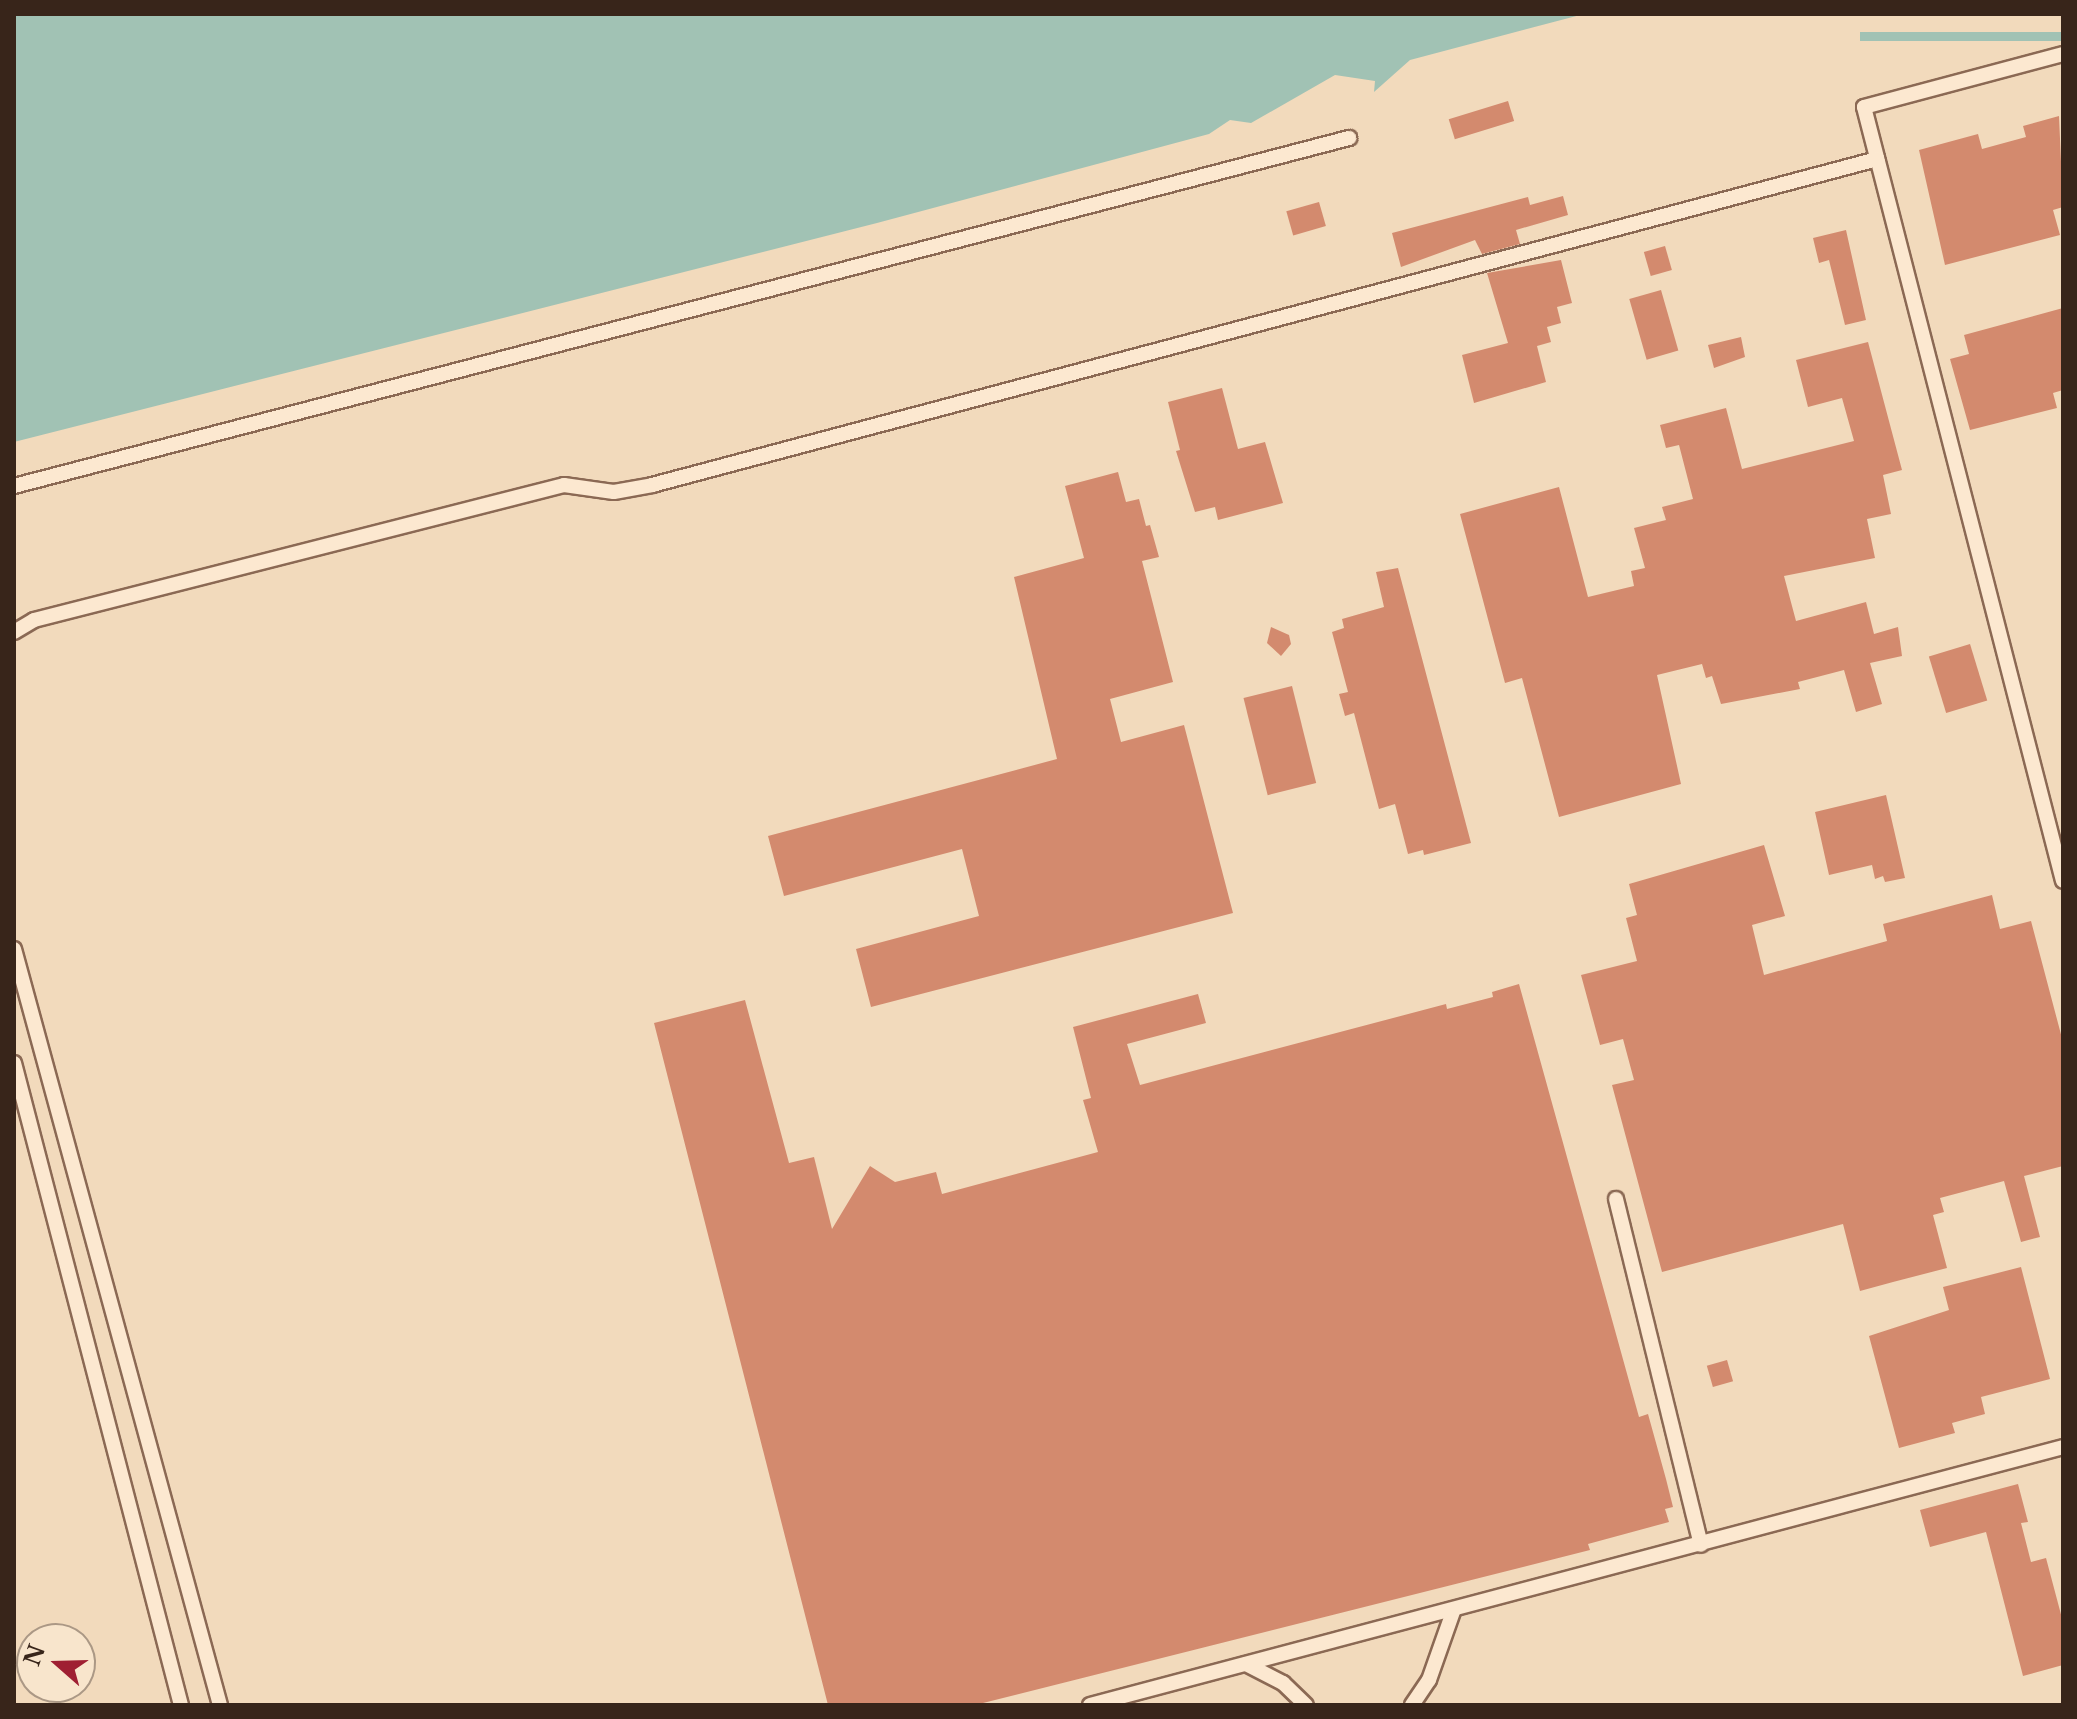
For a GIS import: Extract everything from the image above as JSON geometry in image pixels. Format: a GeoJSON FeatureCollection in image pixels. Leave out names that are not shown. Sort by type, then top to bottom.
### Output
{"type":"FeatureCollection","features":[{"type":"Feature","properties":{"kind":"lane"},"geometry":{"type":"LineString","coordinates":[[2063,54],[1864,107],[2063,881]]}},
{"type":"Feature","properties":{"kind":"lane"},"geometry":{"type":"LineString","coordinates":[[14,486],[1349,138]]}},
{"type":"Feature","properties":{"kind":"lane"},"geometry":{"type":"LineString","coordinates":[[14,632],[34,620],[564,485],[614,492],[652,485],[1877,159]]}},
{"type":"Feature","properties":{"kind":"lane"},"geometry":{"type":"LineString","coordinates":[[14,949],[220,1705]]}},
{"type":"Feature","properties":{"kind":"lane"},"geometry":{"type":"LineString","coordinates":[[14,1063],[181,1705]]}},
{"type":"Feature","properties":{"kind":"lane"},"geometry":{"type":"LineString","coordinates":[[1616,1199],[1701,1545]]}},
{"type":"Feature","properties":{"kind":"lane"},"geometry":{"type":"LineString","coordinates":[[1090,1705],[2063,1447]]}},
{"type":"Feature","properties":{"kind":"lane"},"geometry":{"type":"LineString","coordinates":[[1412,1705],[1429,1680],[1454,1609]]}},
{"type":"Feature","properties":{"kind":"lane"},"geometry":{"type":"LineString","coordinates":[[1246,1664],[1283,1683],[1306,1705]]}},
{"type":"Feature","properties":{"kind":"shaded area"},"geometry":{"type":"Polygon","coordinates":[[[14,14],[1584,14],[1410,60],[1374,92],[1375,81],[1335,75],[1251,123],[1230,120],[1209,134],[877,223],[14,442],[14,14]]]}},
{"type":"Feature","properties":{"kind":"shaded area"},"geometry":{"type":"Polygon","coordinates":[[[1860,32],[2063,32],[2063,41],[1860,41],[1860,32]]]}},
{"type":"Feature","properties":{"kind":"building"},"geometry":{"type":"Polygon","coordinates":[[[1508,101],[1514,121],[1455,139],[1449,119],[1508,101]]]}},
{"type":"Feature","properties":{"kind":"building"},"geometry":{"type":"Polygon","coordinates":[[[2059,116],[2063,207],[2053,210],[2060,235],[1945,265],[1919,150],[1978,134],[1982,149],[2026,137],[2023,126],[2059,116]]]}},
{"type":"Feature","properties":{"kind":"building"},"geometry":{"type":"Polygon","coordinates":[[[1563,196],[1568,215],[1516,230],[1520,244],[1482,254],[1475,240],[1401,267],[1392,233],[1528,197],[1530,205],[1563,196]]]}},
{"type":"Feature","properties":{"kind":"building"},"geometry":{"type":"Polygon","coordinates":[[[1319,202],[1326,226],[1293,235],[1286,211],[1319,202]]]}},
{"type":"Feature","properties":{"kind":"building"},"geometry":{"type":"Polygon","coordinates":[[[1846,230],[1866,320],[1845,325],[1829,260],[1819,263],[1813,238],[1846,230]]]}},
{"type":"Feature","properties":{"kind":"building"},"geometry":{"type":"Polygon","coordinates":[[[1665,246],[1672,270],[1651,276],[1644,252],[1665,246]]]}},
{"type":"Feature","properties":{"kind":"building"},"geometry":{"type":"Polygon","coordinates":[[[1561,260],[1572,303],[1557,307],[1561,323],[1547,327],[1551,342],[1537,346],[1546,382],[1474,403],[1462,355],[1508,343],[1487,273],[1561,260]]]}},
{"type":"Feature","properties":{"kind":"building"},"geometry":{"type":"Polygon","coordinates":[[[1661,290],[1678,351],[1647,360],[1629,299],[1661,290]]]}},
{"type":"Feature","properties":{"kind":"building"},"geometry":{"type":"Polygon","coordinates":[[[2063,308],[2063,390],[2053,393],[2057,408],[1970,430],[1950,359],[1969,354],[1964,335],[2063,308]]]}},
{"type":"Feature","properties":{"kind":"building"},"geometry":{"type":"Polygon","coordinates":[[[1741,337],[1745,357],[1714,368],[1708,345],[1741,337]]]}},
{"type":"Feature","properties":{"kind":"building"},"geometry":{"type":"Polygon","coordinates":[[[1868,342],[1902,470],[1883,475],[1891,514],[1867,519],[1875,558],[1784,576],[1796,621],[1866,602],[1874,634],[1898,627],[1902,656],[1870,663],[1882,704],[1856,712],[1844,670],[1798,682],[1800,689],[1721,704],[1712,676],[1706,678],[1702,664],[1657,675],[1681,784],[1559,817],[1522,678],[1505,683],[1460,514],[1559,487],[1588,597],[1634,586],[1631,571],[1645,568],[1634,528],[1666,520],[1662,507],[1693,499],[1679,445],[1666,448],[1660,425],[1726,408],[1742,469],[1854,441],[1842,398],[1808,407],[1796,360],[1868,342]]]}},
{"type":"Feature","properties":{"kind":"building"},"geometry":{"type":"Polygon","coordinates":[[[1222,388],[1238,449],[1265,442],[1283,503],[1218,520],[1215,507],[1195,512],[1176,451],[1180,450],[1168,402],[1222,388]]]}},
{"type":"Feature","properties":{"kind":"building"},"geometry":{"type":"Polygon","coordinates":[[[1118,472],[1126,502],[1139,499],[1159,557],[1142,561],[1173,682],[1110,699],[1121,742],[1184,725],[1233,913],[871,1007],[856,949],[979,916],[962,849],[784,896],[768,836],[1057,759],[1014,577],[1084,558],[1065,486],[1118,472]]]}},
{"type":"Feature","properties":{"kind":"building"},"geometry":{"type":"Polygon","coordinates":[[[1398,568],[1471,843],[1424,855],[1423,850],[1408,854],[1395,804],[1379,809],[1354,713],[1345,716],[1339,694],[1348,692],[1332,632],[1344,628],[1342,619],[1384,607],[1376,572],[1398,568]]]}},
{"type":"Feature","properties":{"kind":"building"},"geometry":{"type":"Polygon","coordinates":[[[1271,627],[1289,635],[1291,644],[1281,656],[1267,643],[1271,627]]]}},
{"type":"Feature","properties":{"kind":"building"},"geometry":{"type":"Polygon","coordinates":[[[1970,644],[1987,700],[1946,713],[1929,657],[1970,644]]]}},
{"type":"Feature","properties":{"kind":"building"},"geometry":{"type":"Polygon","coordinates":[[[1292,686],[1316,783],[1268,795],[1243,698],[1292,686]]]}},
{"type":"Feature","properties":{"kind":"building"},"geometry":{"type":"Polygon","coordinates":[[[1886,795],[1905,878],[1885,882],[1883,876],[1875,879],[1872,865],[1829,875],[1815,812],[1886,795]]]}},
{"type":"Feature","properties":{"kind":"building"},"geometry":{"type":"Polygon","coordinates":[[[1764,845],[1785,916],[1752,925],[1764,975],[1887,941],[1883,924],[1992,895],[2000,929],[2031,921],[2063,1042],[2063,1166],[2024,1176],[2040,1237],[2021,1242],[2004,1181],[1940,1198],[1944,1212],[1933,1215],[1947,1268],[1860,1291],[1843,1224],[1662,1272],[1612,1085],[1634,1080],[1623,1039],[1600,1045],[1581,975],[1637,961],[1626,918],[1637,915],[1629,884],[1764,845]]]}},
{"type":"Feature","properties":{"kind":"building"},"geometry":{"type":"Polygon","coordinates":[[[1519,984],[1639,1417],[1648,1414],[1673,1507],[1665,1509],[1669,1522],[1588,1544],[1590,1550],[975,1705],[828,1705],[654,1023],[745,1000],[789,1163],[814,1157],[832,1229],[870,1166],[895,1182],[936,1172],[942,1194],[1098,1152],[1083,1100],[1091,1098],[1073,1027],[1198,994],[1206,1023],[1127,1044],[1140,1085],[1446,1004],[1447,1009],[1493,997],[1492,992],[1519,984]]]}},
{"type":"Feature","properties":{"kind":"building"},"geometry":{"type":"Polygon","coordinates":[[[2021,1267],[2050,1379],[1981,1397],[1985,1414],[1952,1423],[1955,1433],[1899,1448],[1869,1336],[1949,1310],[1943,1287],[2021,1267]]]}},
{"type":"Feature","properties":{"kind":"building"},"geometry":{"type":"Polygon","coordinates":[[[1727,1360],[1733,1381],[1713,1387],[1707,1366],[1727,1360]]]}},
{"type":"Feature","properties":{"kind":"building"},"geometry":{"type":"Polygon","coordinates":[[[2018,1484],[2028,1522],[2021,1523],[2031,1562],[2046,1558],[2063,1622],[2063,1665],[2023,1676],[1986,1532],[1930,1547],[1920,1510],[2018,1484]]]}}]}
